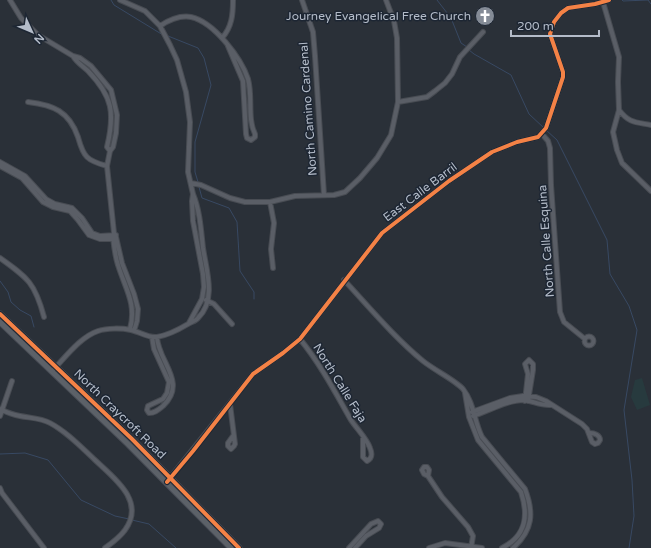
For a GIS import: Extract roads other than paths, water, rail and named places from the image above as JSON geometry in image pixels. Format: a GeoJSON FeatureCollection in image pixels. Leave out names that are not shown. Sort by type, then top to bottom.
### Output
{"type":"FeatureCollection","features":[{"type":"Feature","properties":{"kind":"main road","name":"North Craycroft Road"},"geometry":{"type":"LineString","coordinates":[[0,315],[54,369]]}},
{"type":"Feature","properties":{"kind":"main road","name":"North Craycroft Road"},"geometry":{"type":"LineString","coordinates":[[0,322],[132,439],[231,548]]}},
{"type":"Feature","properties":{"kind":"main road","name":"North Craycroft Road"},"geometry":{"type":"LineString","coordinates":[[169,480],[239,548]]}},
{"type":"Feature","properties":{"kind":"street"},"geometry":{"type":"LineString","coordinates":[[10,0],[21,18],[38,35],[73,56],[80,58],[91,66],[111,90],[115,102],[117,122],[113,147],[110,151],[107,166],[114,236],[127,283],[138,309],[137,320],[132,330]]}},
{"type":"Feature","properties":{"kind":"street"},"geometry":{"type":"LineString","coordinates":[[54,369],[86,336],[107,329],[132,330],[152,337],[157,337],[177,330],[198,319],[203,312],[207,301],[209,289],[208,273],[200,220],[188,172],[190,122],[186,92],[177,60],[160,26],[145,11],[120,0]]}},
{"type":"Feature","properties":{"kind":"street"},"geometry":{"type":"LineString","coordinates":[[222,38],[228,30],[233,15],[233,0]]}},
{"type":"Feature","properties":{"kind":"street","name":"North Camino Cardenal"},"geometry":{"type":"LineString","coordinates":[[302,0],[313,32],[324,195]]}},
{"type":"Feature","properties":{"kind":"street"},"geometry":{"type":"LineString","coordinates":[[191,183],[200,185],[230,198],[245,202],[270,202],[295,196],[334,195],[345,192],[360,178],[377,158],[391,135],[398,102],[397,38],[394,21],[386,0]]}},
{"type":"Feature","properties":{"kind":"street"},"geometry":{"type":"LineString","coordinates":[[542,134],[546,128],[563,77],[563,72],[550,34],[554,22],[561,13],[568,8],[609,0]]}},
{"type":"Feature","properties":{"kind":"street"},"geometry":{"type":"LineString","coordinates":[[602,2],[619,57],[619,110],[613,132],[622,163],[651,191]]}},
{"type":"Feature","properties":{"kind":"street"},"geometry":{"type":"LineString","coordinates":[[160,26],[178,17],[190,17],[201,21],[222,38],[236,54],[248,79],[252,122],[255,134],[251,140],[247,138],[246,134],[243,81],[228,46]]}},
{"type":"Feature","properties":{"kind":"street"},"geometry":{"type":"LineString","coordinates":[[398,102],[427,97],[435,92],[445,83],[452,74],[460,57],[482,32]]}},
{"type":"Feature","properties":{"kind":"street"},"geometry":{"type":"LineString","coordinates":[[28,102],[46,104],[60,111],[73,125],[86,156],[92,161],[107,166]]}},
{"type":"Feature","properties":{"kind":"street"},"geometry":{"type":"LineString","coordinates":[[619,110],[626,118],[636,123],[651,125]]}},
{"type":"Feature","properties":{"kind":"street","name":"East Calle Barril"},"geometry":{"type":"LineString","coordinates":[[169,480],[253,374],[300,339],[344,280],[382,233],[449,181],[492,152],[518,142],[538,137],[542,134]]}},
{"type":"Feature","properties":{"kind":"street","name":"North Calle Esquina"},"geometry":{"type":"LineString","coordinates":[[542,134],[548,141],[550,148],[551,185],[560,312],[564,322],[585,339]]}},
{"type":"Feature","properties":{"kind":"street"},"geometry":{"type":"LineString","coordinates":[[0,164],[25,176],[46,199],[55,204],[72,208],[82,218],[92,233],[100,236],[114,236]]}},
{"type":"Feature","properties":{"kind":"street"},"geometry":{"type":"LineString","coordinates":[[189,323],[202,299],[204,287],[193,221],[193,194]]}},
{"type":"Feature","properties":{"kind":"street"},"geometry":{"type":"LineString","coordinates":[[270,202],[274,224],[271,249],[273,268]]}},
{"type":"Feature","properties":{"kind":"street"},"geometry":{"type":"LineString","coordinates":[[0,258],[25,276],[35,289],[44,317]]}},
{"type":"Feature","properties":{"kind":"street"},"geometry":{"type":"LineString","coordinates":[[344,280],[411,350],[430,366],[459,386],[471,401],[478,430],[482,437],[525,489],[529,499],[531,509],[529,525],[520,542],[513,548]]}},
{"type":"Feature","properties":{"kind":"street"},"geometry":{"type":"LineString","coordinates":[[202,299],[217,308],[232,324]]}},
{"type":"Feature","properties":{"kind":"street"},"geometry":{"type":"LineString","coordinates":[[152,337],[154,349],[169,382],[167,394],[163,399],[148,406],[147,410],[149,413],[156,412],[167,402],[173,387],[173,379],[160,352],[157,337]]}},
{"type":"Feature","properties":{"kind":"street","name":"North Calle Faja"},"geometry":{"type":"LineString","coordinates":[[300,339],[314,356],[325,373],[352,422],[363,438],[368,442],[372,455],[371,459],[367,461],[363,457],[363,438]]}},
{"type":"Feature","properties":{"kind":"street"},"geometry":{"type":"LineString","coordinates":[[529,360],[533,364],[533,370],[527,398],[528,374],[525,364],[529,360]]}},
{"type":"Feature","properties":{"kind":"street"},"geometry":{"type":"LineString","coordinates":[[0,416],[12,381]]}},
{"type":"Feature","properties":{"kind":"street"},"geometry":{"type":"LineString","coordinates":[[465,392],[468,415],[478,440],[520,492],[524,501],[525,516],[521,531],[510,544],[502,548]]}},
{"type":"Feature","properties":{"kind":"street"},"geometry":{"type":"LineString","coordinates":[[468,415],[527,398],[545,406],[552,405],[582,424],[590,433]]}},
{"type":"Feature","properties":{"kind":"street"},"geometry":{"type":"LineString","coordinates":[[230,404],[233,436]]}},
{"type":"Feature","properties":{"kind":"street"},"geometry":{"type":"LineString","coordinates":[[1,410],[19,416],[49,422],[63,431],[118,482],[128,494],[132,504],[132,518],[126,530],[105,548]]}},
{"type":"Feature","properties":{"kind":"street"},"geometry":{"type":"LineString","coordinates":[[428,476],[442,497],[468,527],[473,536],[471,547]]}},
{"type":"Feature","properties":{"kind":"street"},"geometry":{"type":"LineString","coordinates":[[0,488],[2,493],[44,548]]}},
{"type":"Feature","properties":{"kind":"street"},"geometry":{"type":"LineString","coordinates":[[349,548],[371,524],[378,521],[380,522],[381,524],[379,528],[369,533],[355,548]]}},
{"type":"Feature","properties":{"kind":"street"},"geometry":{"type":"LineString","coordinates":[[429,548],[445,543],[482,548]]}},
{"type":"Feature","properties":{"kind":"waterway"},"geometry":{"type":"LineString","coordinates":[[111,0],[114,5],[163,35]]}},
{"type":"Feature","properties":{"kind":"waterway"},"geometry":{"type":"LineString","coordinates":[[437,0],[451,18],[461,43],[467,47]]}},
{"type":"Feature","properties":{"kind":"waterway"},"geometry":{"type":"LineString","coordinates":[[622,0],[648,0],[651,4]]}},
{"type":"Feature","properties":{"kind":"waterway"},"geometry":{"type":"LineString","coordinates":[[168,36],[198,48],[204,58],[211,85],[195,142],[195,172],[198,182]]}},
{"type":"Feature","properties":{"kind":"waterway"},"geometry":{"type":"LineString","coordinates":[[469,50],[511,75],[529,114],[544,128]]}},
{"type":"Feature","properties":{"kind":"waterway"},"geometry":{"type":"LineString","coordinates":[[546,130],[557,140],[607,240],[610,274],[629,306],[637,330],[624,410],[632,480],[634,516],[629,548]]}},
{"type":"Feature","properties":{"kind":"waterway"},"geometry":{"type":"LineString","coordinates":[[199,187],[202,198],[229,208],[237,222],[240,271],[254,292],[254,299]]}},
{"type":"Feature","properties":{"kind":"waterway"},"geometry":{"type":"LineString","coordinates":[[0,281],[8,292],[11,302],[20,310],[31,316],[34,327]]}},
{"type":"Feature","properties":{"kind":"waterway"},"geometry":{"type":"LineString","coordinates":[[0,454],[25,453],[48,460],[81,500],[115,516],[129,519]]}},
{"type":"Feature","properties":{"kind":"waterway"},"geometry":{"type":"LineString","coordinates":[[132,520],[149,524],[176,548]]}},
{"type":"Feature","properties":{"kind":"place","name":"Journey Evangelical Free Church"},"geometry":{"type":"Point","coordinates":[485,16]}}]}
